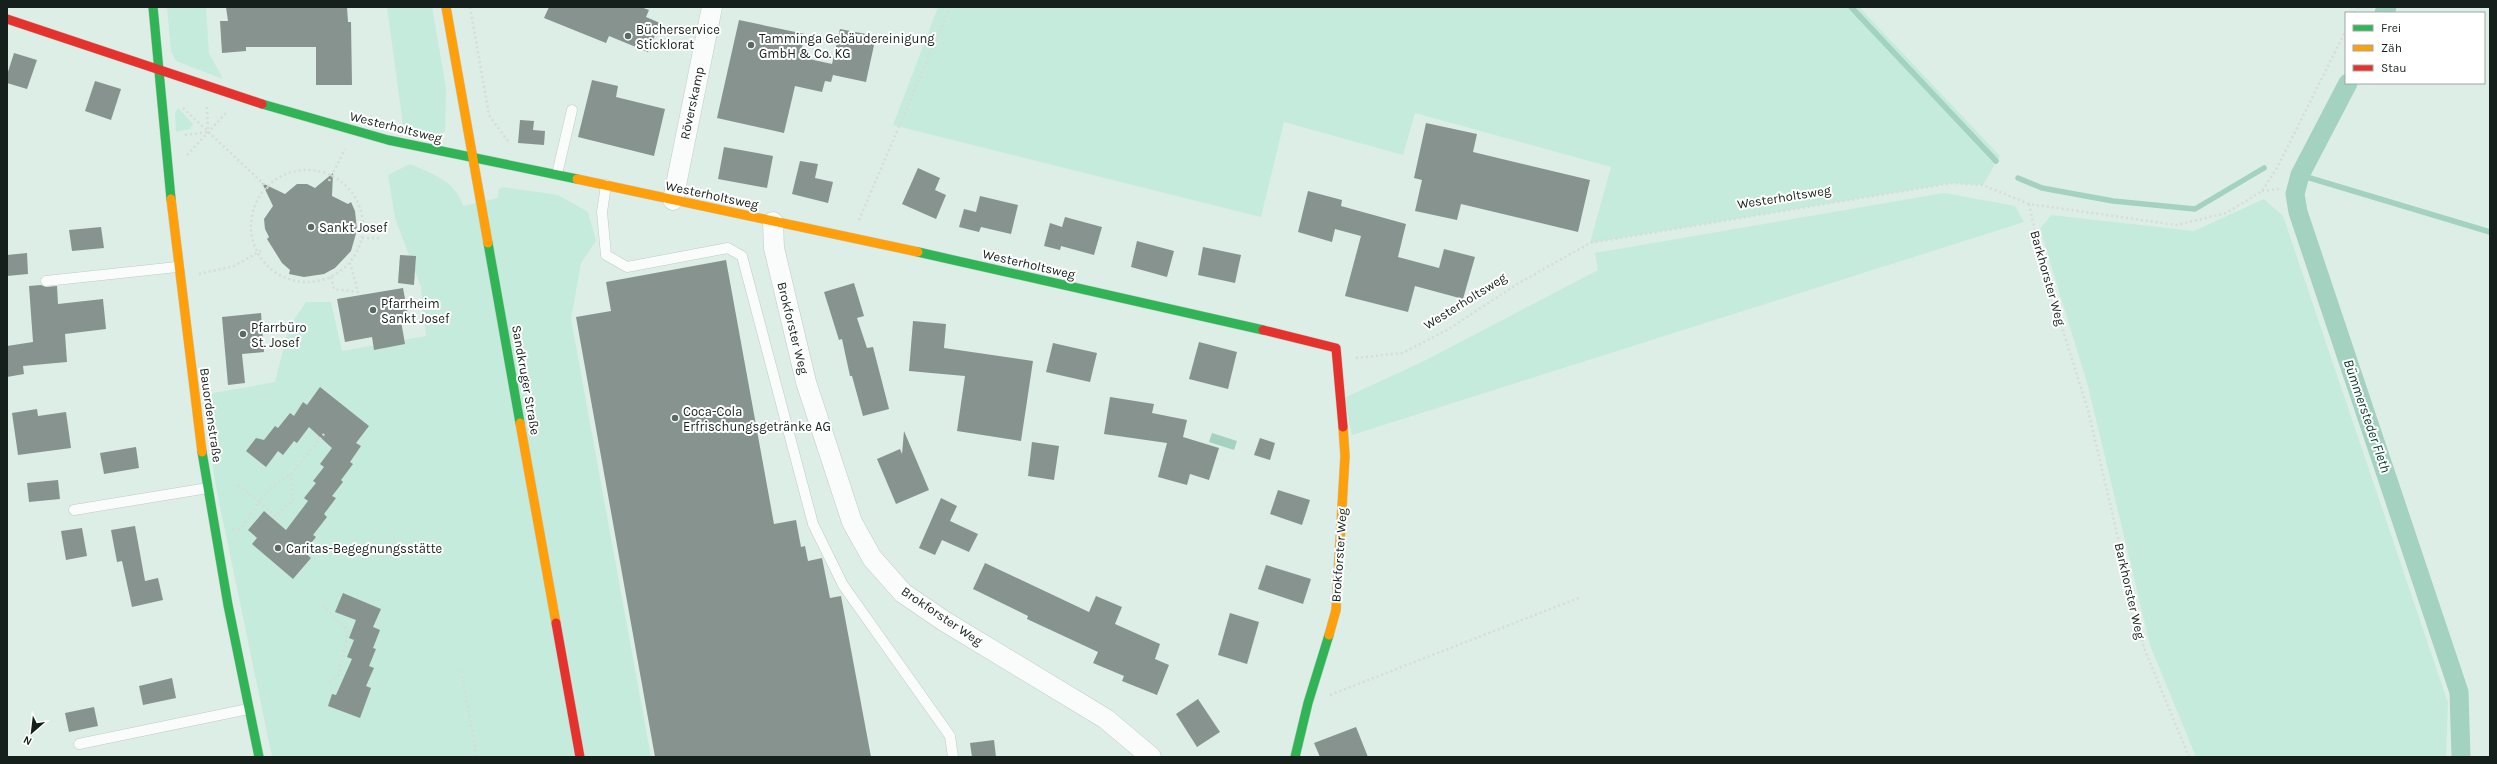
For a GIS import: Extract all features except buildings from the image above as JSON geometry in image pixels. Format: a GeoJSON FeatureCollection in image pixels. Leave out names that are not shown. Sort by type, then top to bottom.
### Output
{"type":"FeatureCollection","features":[{"type":"Feature","properties":{"kind":"street","name":"Bauordenstraße"},"geometry":{"type":"LineString","coordinates":[[153,7],[177,267],[208,488],[248,709],[259,757]]}},
{"type":"Feature","properties":{"kind":"street","name":"Sandkruger Straße"},"geometry":{"type":"LineString","coordinates":[[446,7],[580,757]]}},
{"type":"Feature","properties":{"kind":"street","name":"Röverskamp"},"geometry":{"type":"LineString","coordinates":[[673,200],[712,7]]}},
{"type":"Feature","properties":{"kind":"street","name":"Westerholtsweg"},"geometry":{"type":"LineString","coordinates":[[7,19],[233,96],[352,130],[449,154],[516,165],[1237,323],[1336,348]]}},
{"type":"Feature","properties":{"kind":"street","name":"Brokforster Weg"},"geometry":{"type":"LineString","coordinates":[[773,222],[774,248],[806,382],[852,522],[872,558],[903,593],[944,621],[1106,719],[1151,757]]}},
{"type":"Feature","properties":{"kind":"street","name":"Brokforster Weg"},"geometry":{"type":"LineString","coordinates":[[1295,757],[1308,703],[1336,610],[1344,456],[1340,374],[1336,348]]}},
{"type":"Feature","properties":{"kind":"lane"},"geometry":{"type":"LineString","coordinates":[[557,174],[572,110]]}},
{"type":"Feature","properties":{"kind":"lane"},"geometry":{"type":"LineString","coordinates":[[606,185],[602,212],[606,255],[627,267],[728,248],[742,256],[813,524],[843,585],[950,736],[953,757]]}},
{"type":"Feature","properties":{"kind":"lane"},"geometry":{"type":"LineString","coordinates":[[46,281],[177,267]]}},
{"type":"Feature","properties":{"kind":"lane"},"geometry":{"type":"LineString","coordinates":[[74,510],[208,488]]}},
{"type":"Feature","properties":{"kind":"lane"},"geometry":{"type":"LineString","coordinates":[[79,744],[248,709]]}},
{"type":"Feature","properties":{"kind":"path"},"geometry":{"type":"LineString","coordinates":[[470,7],[488,115],[515,150],[516,165]]}},
{"type":"Feature","properties":{"kind":"path"},"geometry":{"type":"LineString","coordinates":[[852,238],[950,7]]}},
{"type":"Feature","properties":{"kind":"path"},"geometry":{"type":"LineString","coordinates":[[2262,191],[2277,168],[2345,32]]}},
{"type":"Feature","properties":{"kind":"path"},"geometry":{"type":"LineString","coordinates":[[181,136],[208,132],[226,113],[233,96]]}},
{"type":"Feature","properties":{"kind":"path"},"geometry":{"type":"LineString","coordinates":[[180,105],[270,190]]}},
{"type":"Feature","properties":{"kind":"path"},"geometry":{"type":"LineString","coordinates":[[208,132],[207,106],[214,108]]}},
{"type":"Feature","properties":{"kind":"path"},"geometry":{"type":"LineString","coordinates":[[220,111],[226,113]]}},
{"type":"Feature","properties":{"kind":"path"},"geometry":{"type":"LineString","coordinates":[[329,181],[352,130]]}},
{"type":"Feature","properties":{"kind":"path"},"geometry":{"type":"LineString","coordinates":[[296,170],[314,170],[332,175],[346,185],[356,199],[362,215],[362,238],[359,248],[350,263],[331,277],[315,282],[297,282],[281,277],[271,270],[256,253],[250,236],[250,219],[255,202],[266,187],[280,176],[296,170]]}},
{"type":"Feature","properties":{"kind":"path","name":"Westerholtsweg"},"geometry":{"type":"LineString","coordinates":[[1336,348],[1358,359],[1402,353],[1447,330],[1518,284],[1590,243],[1952,183],[1983,185],[2029,204]]}},
{"type":"Feature","properties":{"kind":"path"},"geometry":{"type":"LineString","coordinates":[[2029,204],[2177,225],[2226,213],[2262,191],[2279,189]]}},
{"type":"Feature","properties":{"kind":"path","name":"Barkhorster Weg"},"geometry":{"type":"LineString","coordinates":[[2029,204],[2043,267],[2088,410],[2144,648],[2189,757]]}},
{"type":"Feature","properties":{"kind":"path"},"geometry":{"type":"LineString","coordinates":[[362,238],[381,238]]}},
{"type":"Feature","properties":{"kind":"path"},"geometry":{"type":"LineString","coordinates":[[179,278],[234,266],[262,250]]}},
{"type":"Feature","properties":{"kind":"path"},"geometry":{"type":"LineString","coordinates":[[331,277],[334,289],[358,292],[350,263]]}},
{"type":"Feature","properties":{"kind":"path"},"geometry":{"type":"LineString","coordinates":[[233,530],[241,528],[259,502],[274,485],[291,474],[324,434]]}},
{"type":"Feature","properties":{"kind":"path"},"geometry":{"type":"LineString","coordinates":[[238,485],[276,516],[293,500],[291,474]]}},
{"type":"Feature","properties":{"kind":"path"},"geometry":{"type":"LineString","coordinates":[[1333,694],[1581,597]]}},
{"type":"Feature","properties":{"kind":"path"},"geometry":{"type":"LineString","coordinates":[[323,606],[348,631],[339,674],[328,684]]}},
{"type":"Feature","properties":{"kind":"path"},"geometry":{"type":"LineString","coordinates":[[461,671],[477,757]]}},
{"type":"Feature","properties":{"kind":"shaded area"},"geometry":{"type":"Polygon","coordinates":[[[167,7],[206,7],[209,53],[223,79],[176,61],[171,51],[167,7]]]}},
{"type":"Feature","properties":{"kind":"shaded area"},"geometry":{"type":"Polygon","coordinates":[[[387,7],[432,7],[446,88],[445,131],[437,138],[404,132],[387,7]]]}},
{"type":"Feature","properties":{"kind":"shaded area"},"geometry":{"type":"Polygon","coordinates":[[[938,7],[1859,7],[2000,156],[1983,185],[1952,183],[1590,243],[1611,167],[1415,113],[1403,155],[1284,122],[1261,217],[893,125],[938,7]]]}},
{"type":"Feature","properties":{"kind":"shaded area"},"geometry":{"type":"Polygon","coordinates":[[[178,108],[193,124],[190,129],[176,132],[175,113],[178,108]]]}},
{"type":"Feature","properties":{"kind":"shaded area"},"geometry":{"type":"Polygon","coordinates":[[[410,164],[442,179],[449,184],[460,197],[463,206],[498,198],[499,189],[503,187],[558,195],[588,212],[596,241],[581,263],[571,319],[651,757],[272,757],[216,487],[202,395],[275,382],[289,327],[306,302],[331,302],[342,351],[426,336],[421,287],[395,218],[388,175],[410,164]]]}},
{"type":"Feature","properties":{"kind":"shaded area"},"geometry":{"type":"Polygon","coordinates":[[[1944,193],[2015,206],[2024,222],[1352,435],[1344,398],[1424,361],[1598,270],[1595,253],[1944,193]]]}},
{"type":"Feature","properties":{"kind":"shaded area"},"geometry":{"type":"Polygon","coordinates":[[[2264,199],[2283,216],[2448,703],[2446,757],[2196,757],[2150,645],[2088,386],[2040,229],[2051,215],[2194,231],[2264,199]]]}},
{"type":"Feature","properties":{"kind":"shaded area"},"geometry":{"type":"Polygon","coordinates":[[[1212,433],[1237,441],[1234,450],[1209,442],[1212,433]]]}},
{"type":"Feature","properties":{"kind":"waterway"},"geometry":{"type":"LineString","coordinates":[[1851,7],[1996,161]]}},
{"type":"Feature","properties":{"kind":"waterway","name":"Bümmersteder Fleth"},"geometry":{"type":"LineString","coordinates":[[2384,12],[2387,7]]}},
{"type":"Feature","properties":{"kind":"waterway","name":"Bümmersteder Fleth"},"geometry":{"type":"LineString","coordinates":[[2347,84],[2300,175],[2295,194],[2298,212],[2459,692],[2461,757]]}},
{"type":"Feature","properties":{"kind":"waterway"},"geometry":{"type":"LineString","coordinates":[[2018,178],[2042,188],[2113,201],[2195,209],[2264,168]]}},
{"type":"Feature","properties":{"kind":"waterway"},"geometry":{"type":"LineString","coordinates":[[2300,175],[2490,232]]}},
{"type":"Feature","properties":{"kind":"traffic: fast"},"geometry":{"type":"LineString","coordinates":[[153,7],[171,199]]}},
{"type":"Feature","properties":{"kind":"traffic: fast"},"geometry":{"type":"LineString","coordinates":[[262,104],[388,140],[577,179]]}},
{"type":"Feature","properties":{"kind":"traffic: fast"},"geometry":{"type":"LineString","coordinates":[[488,243],[520,423]]}},
{"type":"Feature","properties":{"kind":"traffic: fast"},"geometry":{"type":"LineString","coordinates":[[918,252],[1263,330]]}},
{"type":"Feature","properties":{"kind":"traffic: fast"},"geometry":{"type":"LineString","coordinates":[[202,452],[228,605],[259,757]]}},
{"type":"Feature","properties":{"kind":"traffic: fast"},"geometry":{"type":"LineString","coordinates":[[1295,757],[1308,703],[1329,635]]}},
{"type":"Feature","properties":{"kind":"traffic: slow"},"geometry":{"type":"LineString","coordinates":[[446,7],[488,243]]}},
{"type":"Feature","properties":{"kind":"traffic: slow"},"geometry":{"type":"LineString","coordinates":[[577,179],[918,252]]}},
{"type":"Feature","properties":{"kind":"traffic: slow"},"geometry":{"type":"LineString","coordinates":[[171,199],[202,452]]}},
{"type":"Feature","properties":{"kind":"traffic: slow"},"geometry":{"type":"LineString","coordinates":[[520,423],[556,623]]}},
{"type":"Feature","properties":{"kind":"traffic: slow"},"geometry":{"type":"LineString","coordinates":[[1329,635],[1336,610],[1345,456],[1343,427]]}},
{"type":"Feature","properties":{"kind":"traffic: jam"},"geometry":{"type":"LineString","coordinates":[[7,19],[262,104]]}},
{"type":"Feature","properties":{"kind":"traffic: jam"},"geometry":{"type":"LineString","coordinates":[[1263,330],[1336,348],[1343,427]]}},
{"type":"Feature","properties":{"kind":"traffic: jam"},"geometry":{"type":"LineString","coordinates":[[556,623],[580,757]]}},
{"type":"Feature","properties":{"kind":"place","name":"Bücherservice Sticklorat"},"geometry":{"type":"Point","coordinates":[628,36]}},
{"type":"Feature","properties":{"kind":"place","name":"Tamminga Gebäudereinigung GmbH & Co. KG"},"geometry":{"type":"Point","coordinates":[751,45]}},
{"type":"Feature","properties":{"kind":"place","name":"Sankt Josef"},"geometry":{"type":"Point","coordinates":[311,227]}},
{"type":"Feature","properties":{"kind":"place","name":"Pfarrheim Sankt Josef"},"geometry":{"type":"Point","coordinates":[373,310]}},
{"type":"Feature","properties":{"kind":"place","name":"Pfarrbüro St. Josef"},"geometry":{"type":"Point","coordinates":[243,334]}},
{"type":"Feature","properties":{"kind":"place","name":"Coca-Cola Erfrischungsgetränke AG"},"geometry":{"type":"Point","coordinates":[675,418]}},
{"type":"Feature","properties":{"kind":"place","name":"Caritas-Begegnungsstätte"},"geometry":{"type":"Point","coordinates":[278,548]}}]}
